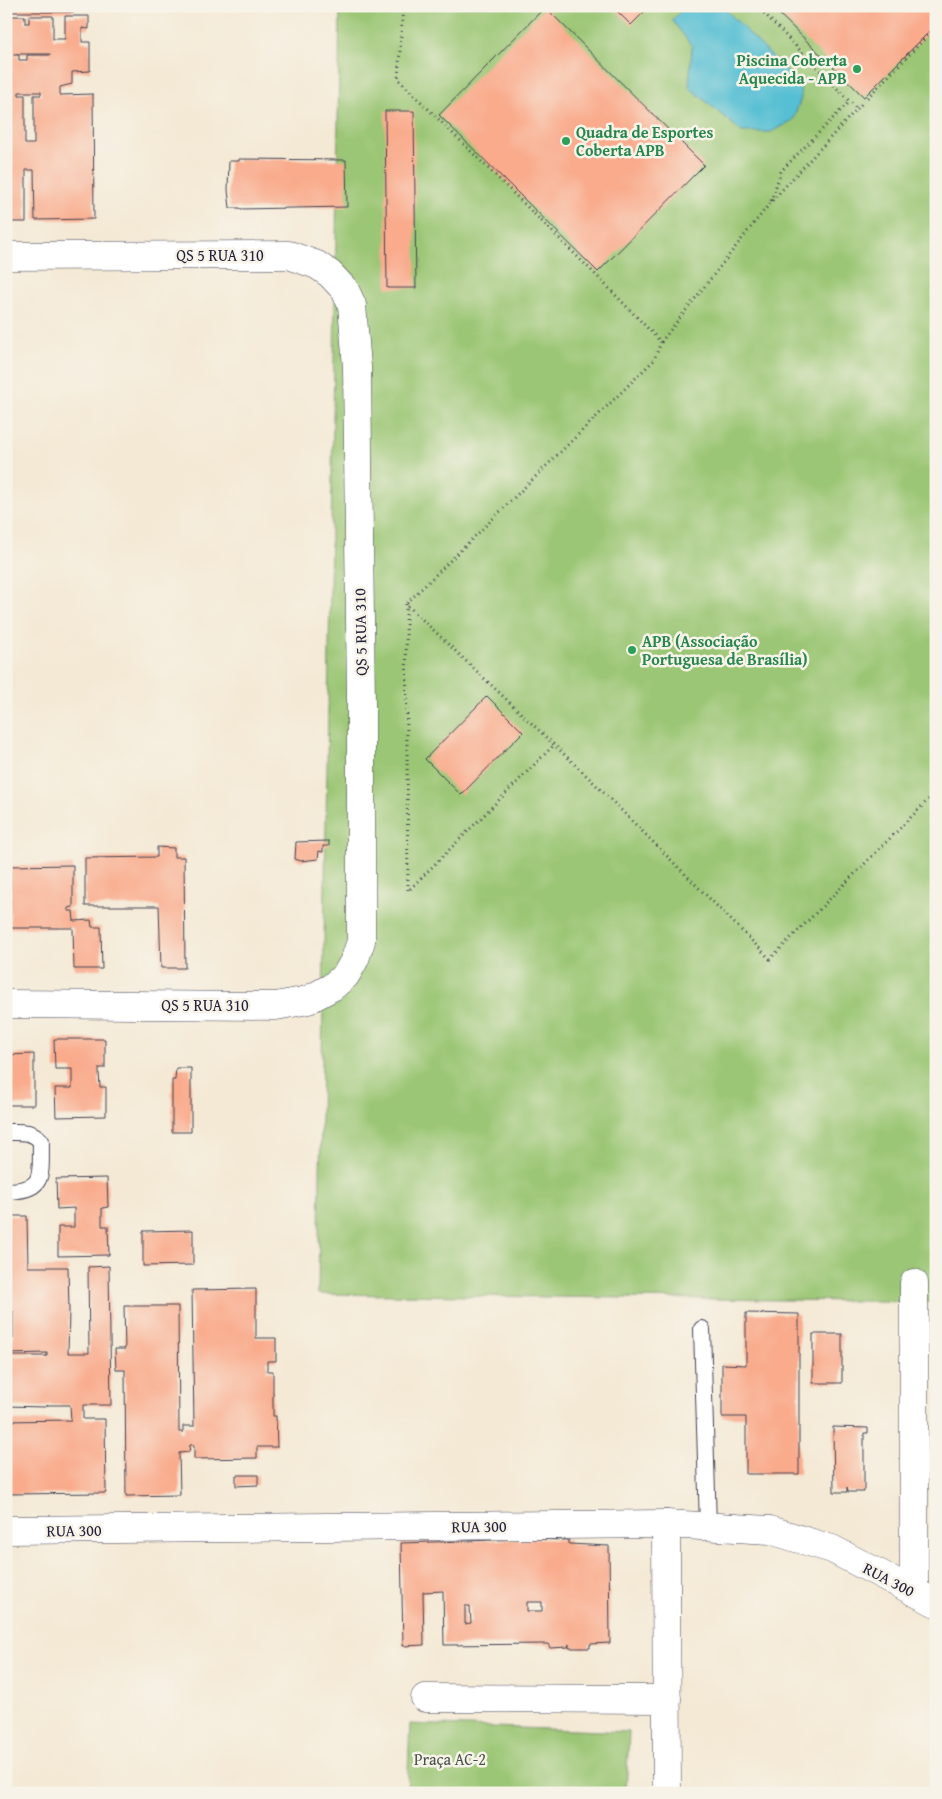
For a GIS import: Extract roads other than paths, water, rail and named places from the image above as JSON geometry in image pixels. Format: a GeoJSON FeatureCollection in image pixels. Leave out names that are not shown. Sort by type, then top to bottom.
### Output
{"type":"FeatureCollection","features":[{"type":"Feature","properties":{"kind":"street","name":"QS 5 RUA 310"},"geometry":{"type":"LineString","coordinates":[[6,256],[289,255],[317,265],[330,274],[345,290],[352,305],[356,367],[361,703],[360,941],[355,959],[346,975],[332,987],[308,1000],[276,1006],[6,1004]]}},
{"type":"Feature","properties":{"kind":"street"},"geometry":{"type":"LineString","coordinates":[[914,1283],[925,1598]]}},
{"type":"Feature","properties":{"kind":"street"},"geometry":{"type":"LineString","coordinates":[[666,1524],[667,1793]]}},
{"type":"Feature","properties":{"kind":"street","name":"RUA 300"},"geometry":{"type":"LineString","coordinates":[[6,1530],[666,1524],[770,1530],[832,1549],[925,1598]]}},
{"type":"Feature","properties":{"kind":"street"},"geometry":{"type":"LineString","coordinates":[[425,1698],[667,1699]]}},
{"type":"Feature","properties":{"kind":"lane"},"geometry":{"type":"LineString","coordinates":[[6,1132],[28,1132],[41,1141],[40,1177],[35,1184],[24,1191],[6,1191]]}},
{"type":"Feature","properties":{"kind":"lane"},"geometry":{"type":"LineString","coordinates":[[702,1329],[708,1526]]}},
{"type":"Feature","properties":{"kind":"water"},"geometry":{"type":"Polygon","coordinates":[[[686,6],[722,6],[800,85],[801,98],[793,120],[771,132],[742,132],[689,87],[692,46],[672,20],[686,6]]]}},
{"type":"Feature","properties":{"kind":"place","name":"Piscina Coberta Aquecida - APB"},"geometry":{"type":"Point","coordinates":[857,69]}},
{"type":"Feature","properties":{"kind":"place","name":"Quadra de Esportes Coberta APB"},"geometry":{"type":"Point","coordinates":[566,141]}},
{"type":"Feature","properties":{"kind":"place","name":"APB (Associação Portuguesa de Brasília)"},"geometry":{"type":"Point","coordinates":[632,650]}},
{"type":"Feature","properties":{"kind":"park label","name":"Praça AC-2"},"geometry":{"type":"Point","coordinates":[450,1759]}}]}
